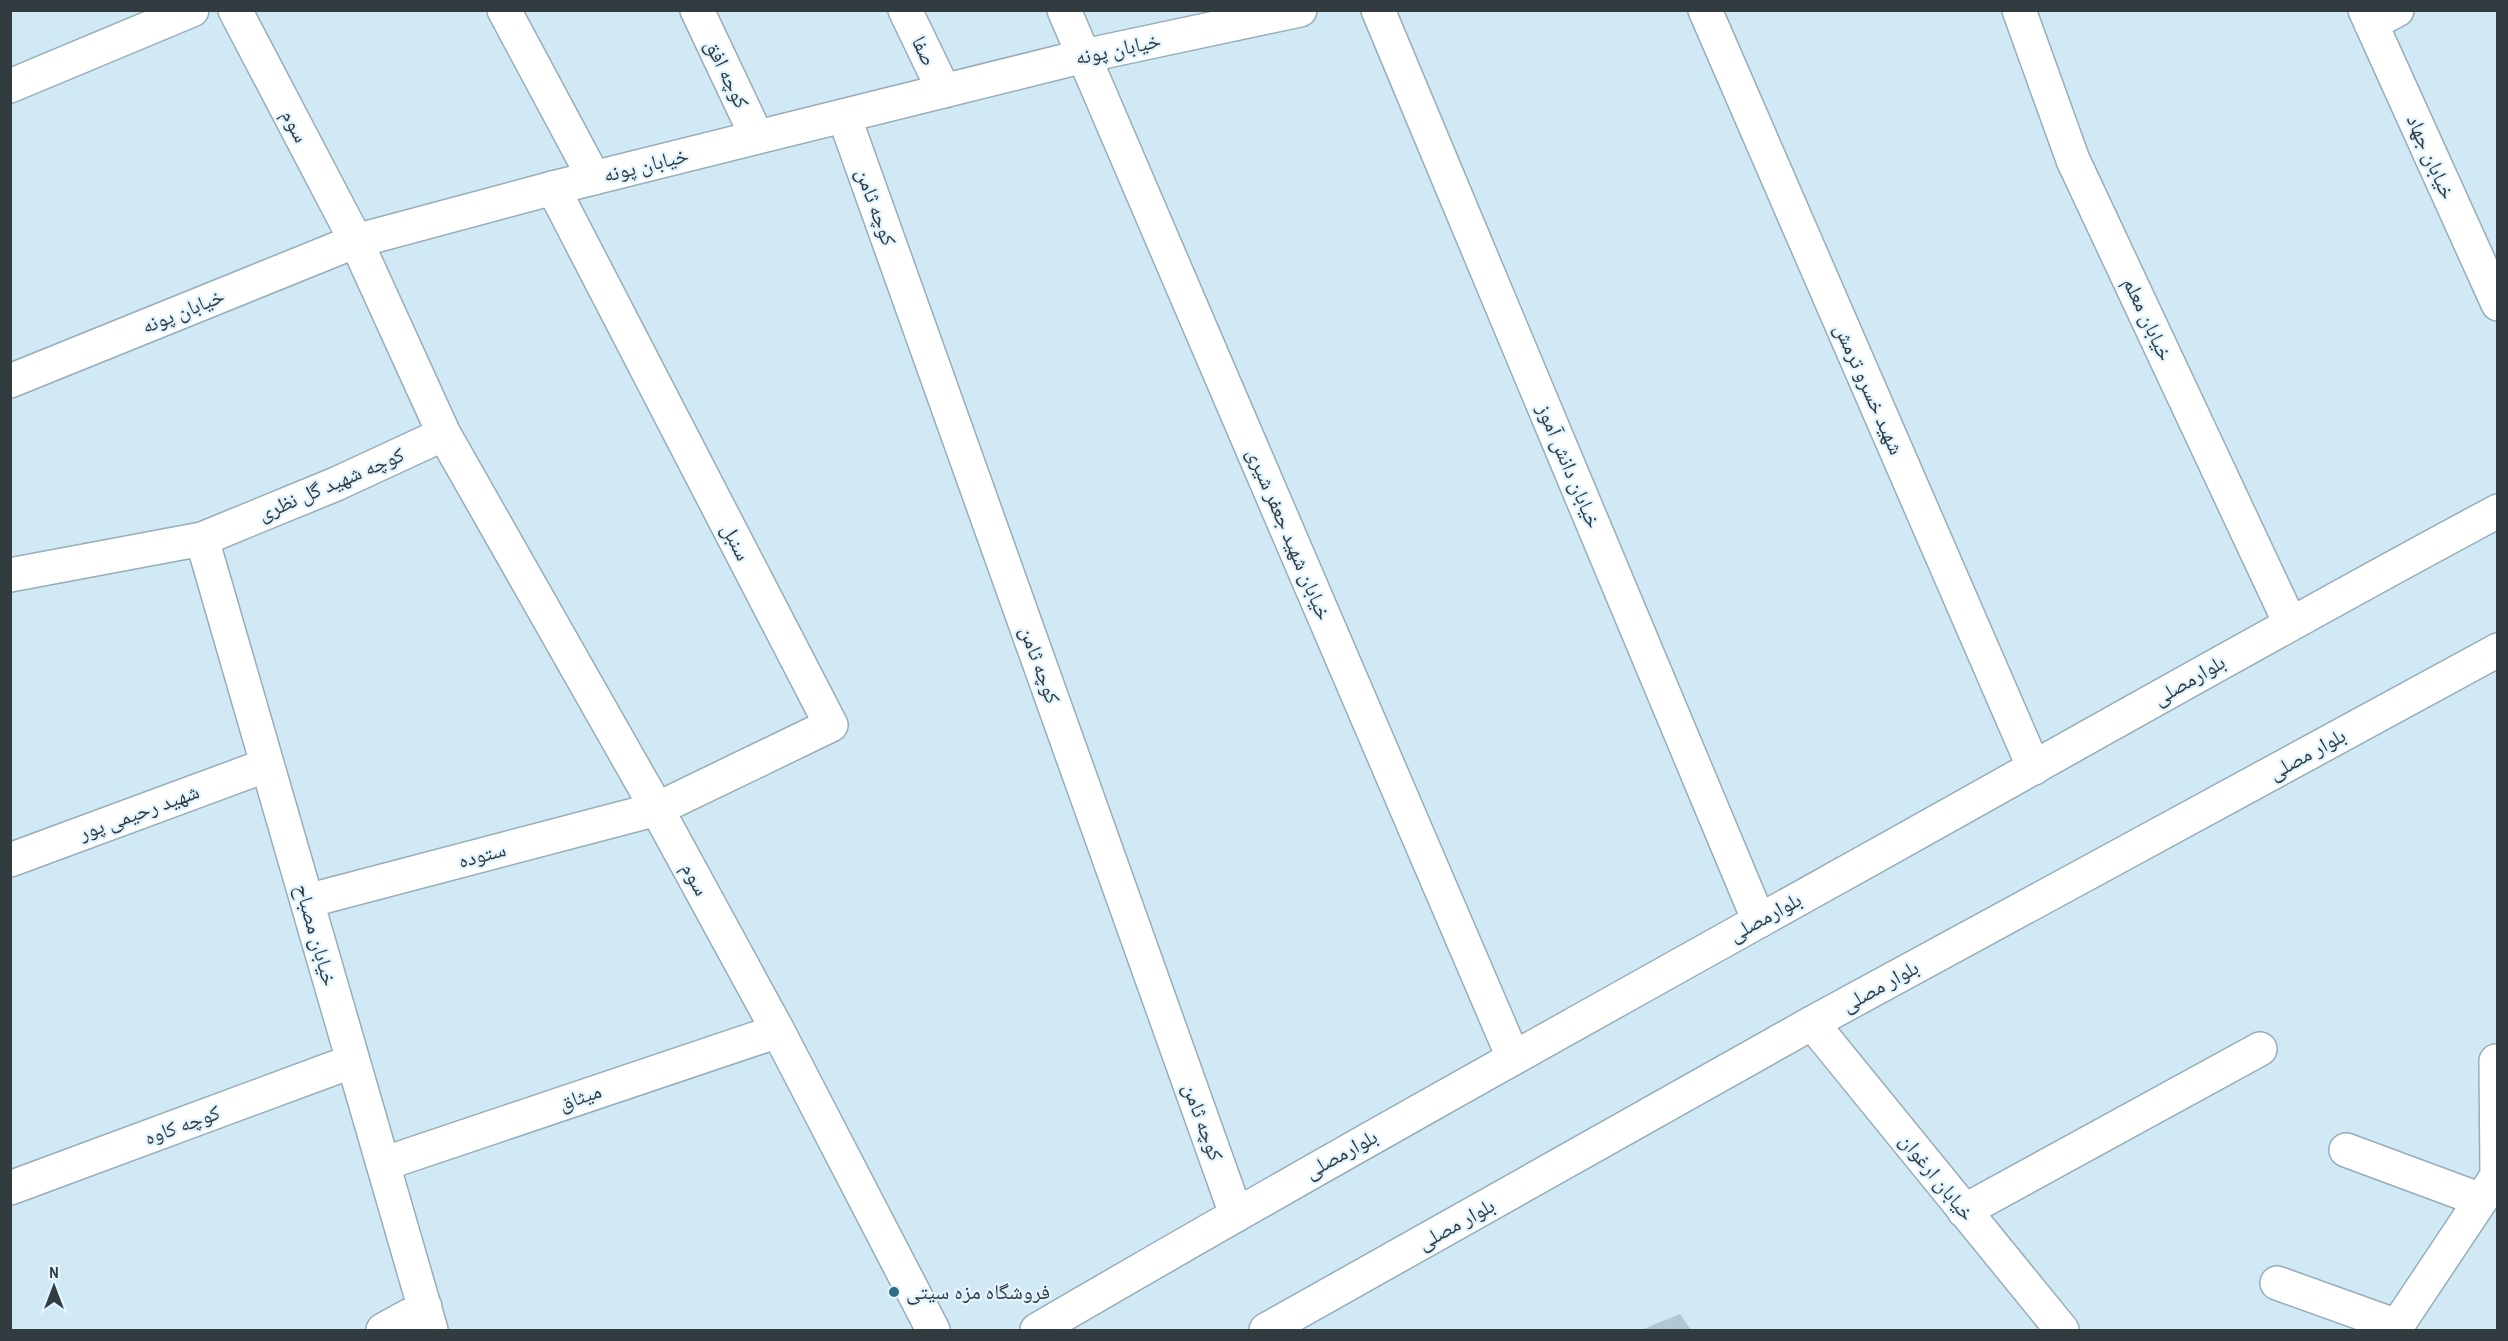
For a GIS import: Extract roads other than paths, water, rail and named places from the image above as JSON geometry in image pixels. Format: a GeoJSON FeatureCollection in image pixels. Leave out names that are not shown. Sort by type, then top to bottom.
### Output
{"type":"FeatureCollection","features":[{"type":"Feature","properties":{"kind":"street"},"geometry":{"type":"LineString","coordinates":[[10,86],[192,10]]}},
{"type":"Feature","properties":{"kind":"street","name":"سوم"},"geometry":{"type":"LineString","coordinates":[[235,10],[356,241]]}},
{"type":"Feature","properties":{"kind":"street"},"geometry":{"type":"LineString","coordinates":[[504,10],[594,178]]}},
{"type":"Feature","properties":{"kind":"street","name":"کوچه افق"},"geometry":{"type":"LineString","coordinates":[[697,10],[757,137]]}},
{"type":"Feature","properties":{"kind":"street","name":"صفا"},"geometry":{"type":"LineString","coordinates":[[904,10],[944,90]]}},
{"type":"Feature","properties":{"kind":"street","name":"خیابان شهید جعفر شیری"},"geometry":{"type":"LineString","coordinates":[[1064,10],[1513,1058]]}},
{"type":"Feature","properties":{"kind":"street","name":"خیابان پونه"},"geometry":{"type":"LineString","coordinates":[[10,381],[356,241],[553,188],[944,90],[1084,56],[1300,10]]}},
{"type":"Feature","properties":{"kind":"street","name":"خیابان دانش آموز"},"geometry":{"type":"LineString","coordinates":[[1378,10],[1759,921]]}},
{"type":"Feature","properties":{"kind":"street","name":"شهید خسرو ترمش"},"geometry":{"type":"LineString","coordinates":[[1705,10],[2034,768]]}},
{"type":"Feature","properties":{"kind":"street","name":"خیابان معلم"},"geometry":{"type":"LineString","coordinates":[[2019,10],[2073,160],[2290,623]]}},
{"type":"Feature","properties":{"kind":"street","name":"خیابان جهاد"},"geometry":{"type":"LineString","coordinates":[[2378,15],[2498,304]]}},
{"type":"Feature","properties":{"kind":"street","name":"کوچه ثامن"},"geometry":{"type":"LineString","coordinates":[[844,116],[1236,1214]]}},
{"type":"Feature","properties":{"kind":"street","name":"سنبل"},"geometry":{"type":"LineString","coordinates":[[553,188],[831,725],[657,809]]}},
{"type":"Feature","properties":{"kind":"street"},"geometry":{"type":"LineString","coordinates":[[356,241],[444,434]]}},
{"type":"Feature","properties":{"kind":"street","name":"سوم"},"geometry":{"type":"LineString","coordinates":[[444,434],[657,809],[778,1031],[933,1330]]}},
{"type":"Feature","properties":{"kind":"street","name":"کوچه شهید گل نظری"},"geometry":{"type":"LineString","coordinates":[[10,574],[202,538],[336,484],[444,434]]}},
{"type":"Feature","properties":{"kind":"street","name":"بلوارمصلی"},"geometry":{"type":"LineString","coordinates":[[1037,1330],[1236,1214],[1513,1058],[2290,623],[2498,512]]}},
{"type":"Feature","properties":{"kind":"street","name":"خیابان مصباح"},"geometry":{"type":"LineString","coordinates":[[202,538],[428,1319]]}},
{"type":"Feature","properties":{"kind":"street","name":"بلوار مصلی"},"geometry":{"type":"LineString","coordinates":[[1266,1330],[1812,1023],[2498,650]]}},
{"type":"Feature","properties":{"kind":"street","name":"شهید رحیمی پور"},"geometry":{"type":"LineString","coordinates":[[10,860],[267,765]]}},
{"type":"Feature","properties":{"kind":"street","name":"ستوده"},"geometry":{"type":"LineString","coordinates":[[307,901],[657,809]]}},
{"type":"Feature","properties":{"kind":"street","name":"خیابان ارغوان"},"geometry":{"type":"LineString","coordinates":[[1812,1023],[2062,1330]]}},
{"type":"Feature","properties":{"kind":"street","name":"میثاق"},"geometry":{"type":"LineString","coordinates":[[382,1164],[778,1031]]}},
{"type":"Feature","properties":{"kind":"street"},"geometry":{"type":"LineString","coordinates":[[1964,1211],[2260,1049]]}},
{"type":"Feature","properties":{"kind":"street","name":"کوچه کاوه"},"geometry":{"type":"LineString","coordinates":[[10,1188],[353,1061]]}},
{"type":"Feature","properties":{"kind":"street"},"geometry":{"type":"LineString","coordinates":[[2277,1283],[2395,1328],[2497,1176],[2496,1061]]}},
{"type":"Feature","properties":{"kind":"street"},"geometry":{"type":"LineString","coordinates":[[2346,1150],[2481,1200]]}},
{"type":"Feature","properties":{"kind":"street"},"geometry":{"type":"LineString","coordinates":[[382,1330],[428,1319]]}},
{"type":"Feature","properties":{"kind":"place","name":"فروشگاه مزه سیتی"},"geometry":{"type":"Point","coordinates":[894,1292]}}]}
